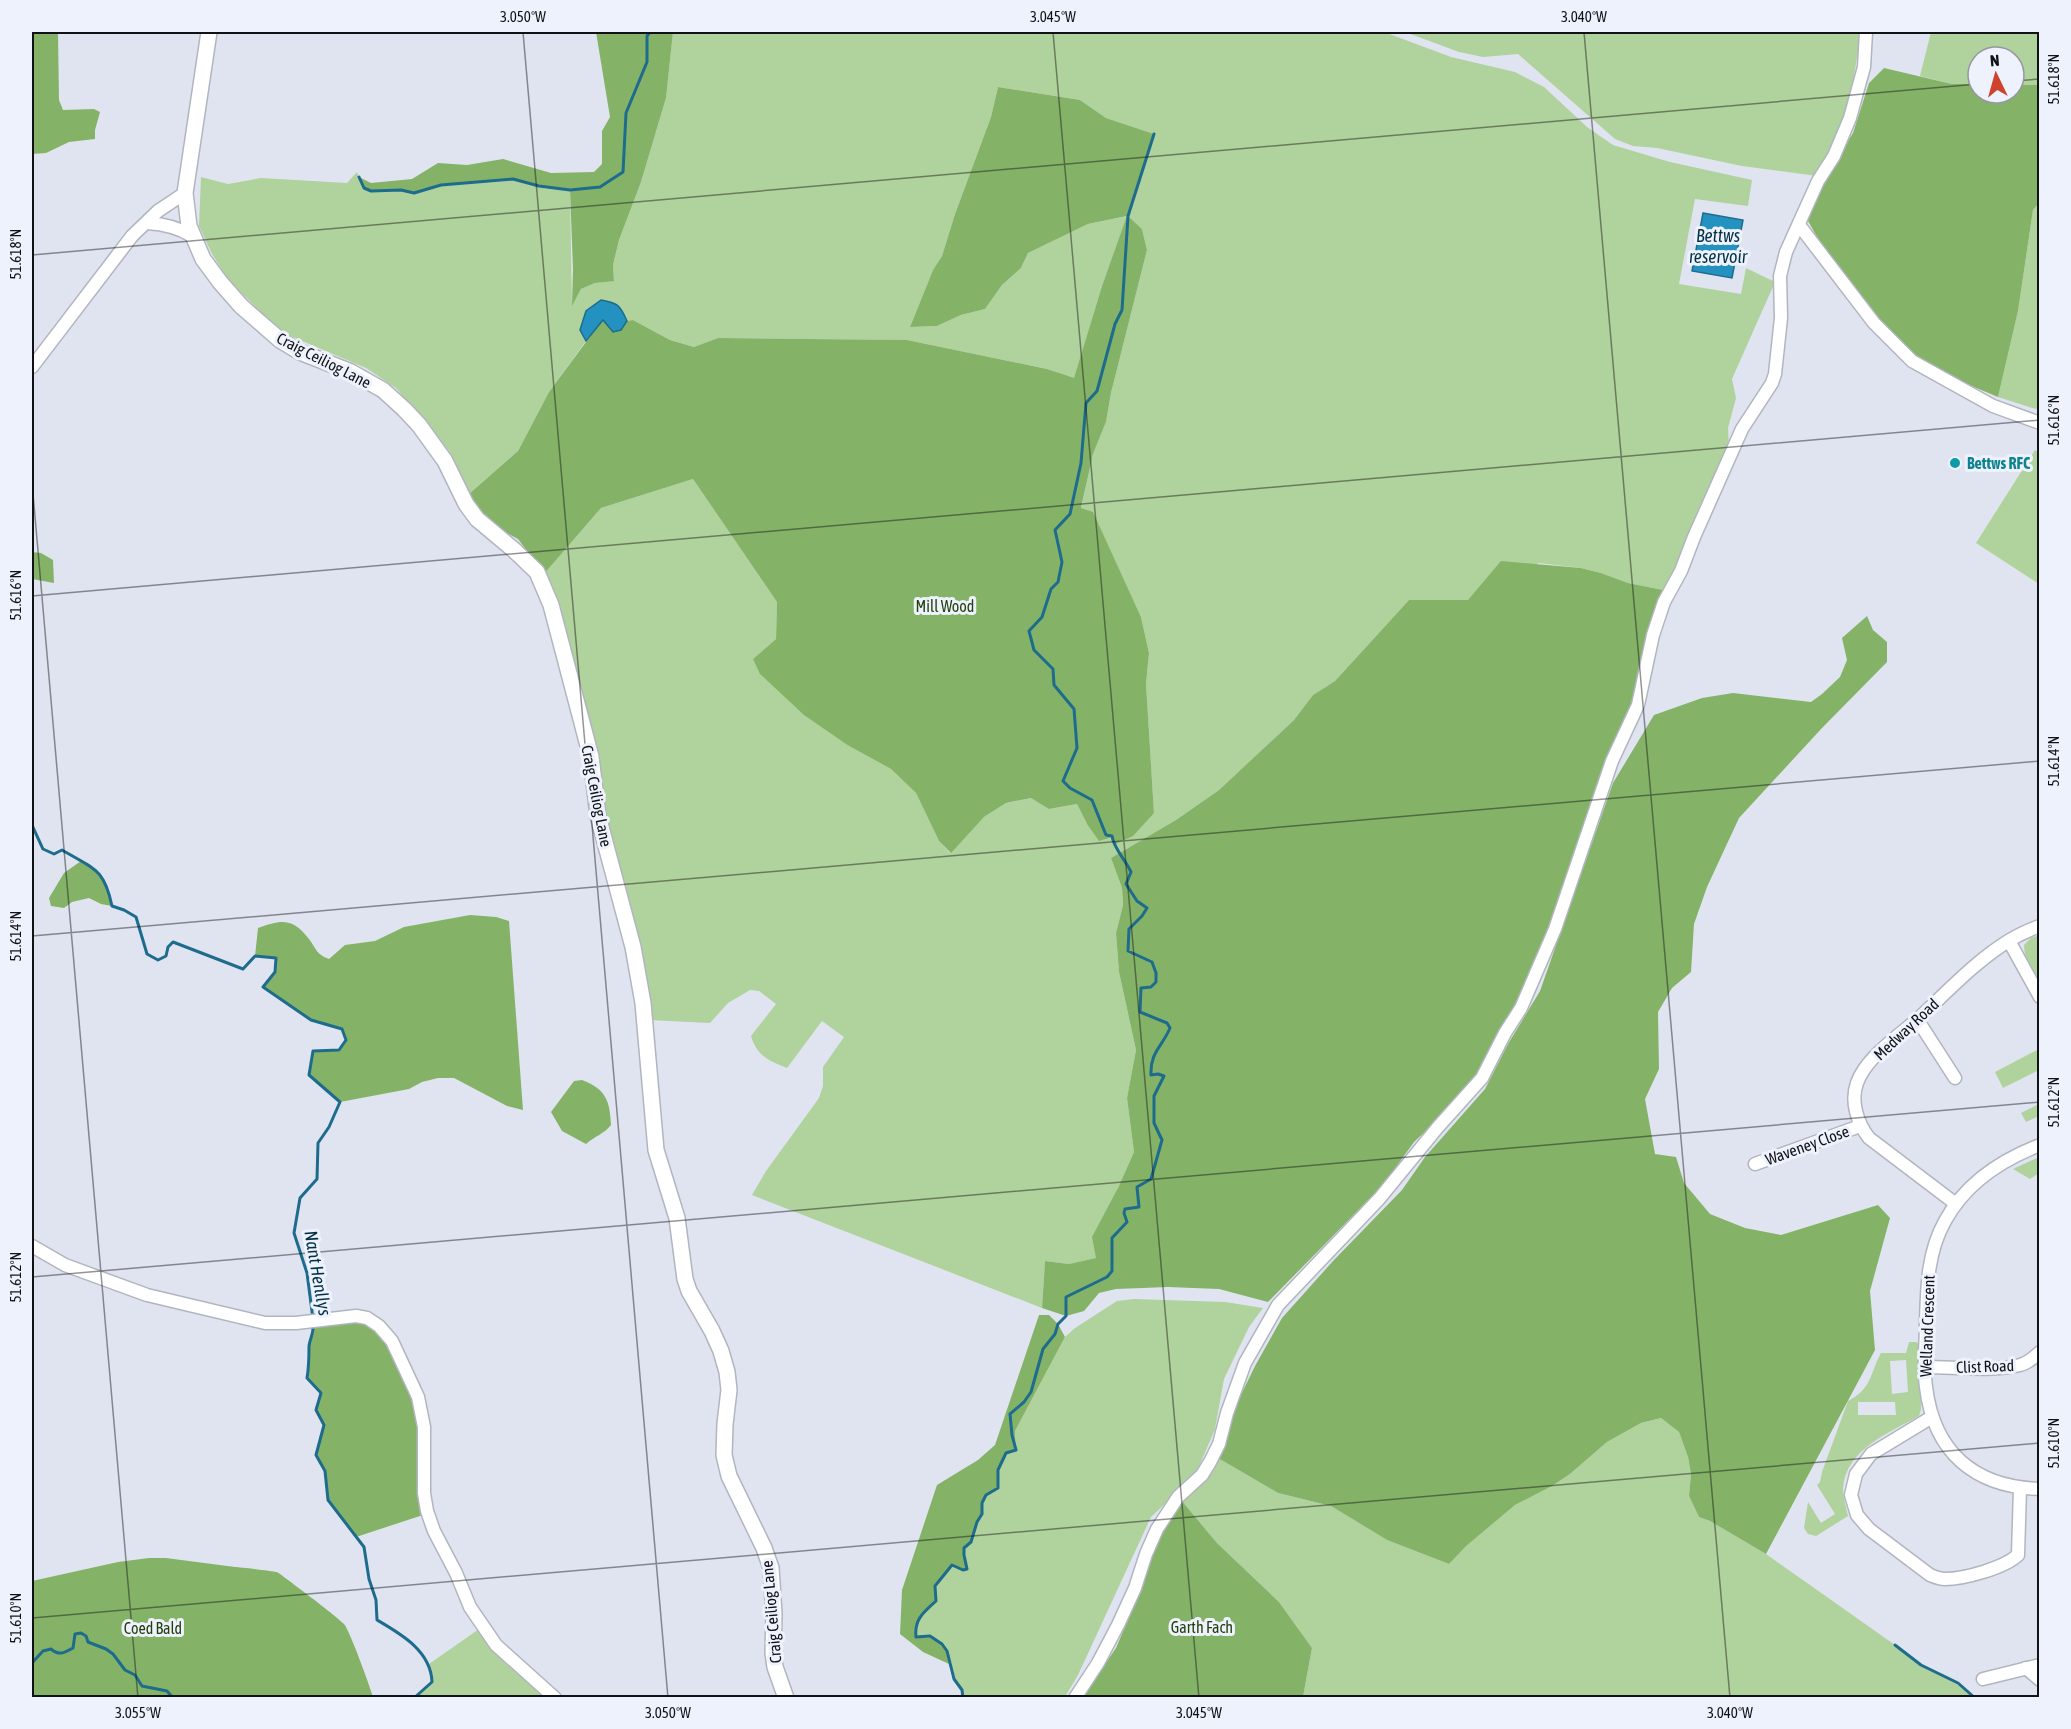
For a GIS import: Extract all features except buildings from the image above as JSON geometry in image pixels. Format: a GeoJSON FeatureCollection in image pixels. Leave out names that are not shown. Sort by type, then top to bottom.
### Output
{"type":"FeatureCollection","features":[{"type":"Feature","properties":{"kind":"street","name":"Craig Ceiliog Lane"},"geometry":{"type":"LineString","coordinates":[[209,32],[185,193],[192,236],[203,259],[220,282],[261,326],[290,346],[351,372],[383,390],[404,409],[419,425],[445,461],[466,504],[477,519],[527,561],[537,572],[544,586],[591,757],[598,816],[633,947],[643,1003],[656,1150],[677,1218],[685,1279],[689,1291],[712,1331],[727,1372],[729,1390],[724,1424],[724,1455],[729,1476],[764,1548],[771,1568],[774,1614],[773,1653],[775,1667],[786,1698]]}},
{"type":"Feature","properties":{"kind":"street"},"geometry":{"type":"LineString","coordinates":[[1075,1698],[1098,1664],[1118,1626],[1157,1529],[1178,1497],[1202,1475],[1210,1462],[1219,1444],[1227,1413],[1245,1363],[1278,1305],[1379,1199],[1482,1078],[1505,1033],[1521,1008],[1555,928],[1612,761],[1638,705],[1653,635],[1664,602],[1681,571],[1742,429],[1772,383],[1781,318],[1780,276],[1786,252],[1818,181],[1834,156],[1850,118],[1864,67],[1866,32]]}},
{"type":"Feature","properties":{"kind":"street"},"geometry":{"type":"LineString","coordinates":[[32,367],[132,236],[158,211],[185,193]]}},
{"type":"Feature","properties":{"kind":"street"},"geometry":{"type":"LineString","coordinates":[[147,223],[163,224],[180,229],[192,236]]}},
{"type":"Feature","properties":{"kind":"street"},"geometry":{"type":"LineString","coordinates":[[1799,225],[1874,322],[1912,361],[1993,406],[2040,423]]}},
{"type":"Feature","properties":{"kind":"street","name":"Medway Road"},"geometry":{"type":"LineString","coordinates":[[1860,1126],[1855,1096],[1856,1084],[1861,1073],[1880,1051],[1971,969],[2009,940],[2040,926]]}},
{"type":"Feature","properties":{"kind":"street"},"geometry":{"type":"LineString","coordinates":[[2009,940],[2040,997]]}},
{"type":"Feature","properties":{"kind":"street"},"geometry":{"type":"LineString","coordinates":[[1917,1019],[1955,1078]]}},
{"type":"Feature","properties":{"kind":"street"},"geometry":{"type":"LineString","coordinates":[[1860,1126],[1869,1138],[1956,1204]]}},
{"type":"Feature","properties":{"kind":"street","name":"Waveney Close"},"geometry":{"type":"LineString","coordinates":[[1755,1164],[1860,1126]]}},
{"type":"Feature","properties":{"kind":"street","name":"Welland Crescent"},"geometry":{"type":"LineString","coordinates":[[2040,1145],[1987,1173],[1970,1187],[1956,1204],[1936,1239],[1927,1284],[1925,1384],[1932,1417],[1946,1447],[1962,1462],[1994,1482],[2020,1488],[2040,1489]]}},
{"type":"Feature","properties":{"kind":"street"},"geometry":{"type":"LineString","coordinates":[[32,1246],[65,1265],[147,1295],[265,1323],[296,1323],[356,1317],[367,1318],[379,1326],[392,1341],[422,1410],[424,1493],[434,1531],[456,1573],[470,1607],[496,1645],[555,1698]]}},
{"type":"Feature","properties":{"kind":"street","name":"Clist Road"},"geometry":{"type":"LineString","coordinates":[[1926,1367],[1989,1368],[2021,1365],[2040,1352]]}},
{"type":"Feature","properties":{"kind":"street"},"geometry":{"type":"LineString","coordinates":[[1932,1417],[1871,1454],[1856,1474],[1851,1495],[1853,1507],[1869,1529],[1930,1575],[1941,1579],[1982,1571],[2010,1563],[2018,1555],[2020,1488]]}},
{"type":"Feature","properties":{"kind":"street"},"geometry":{"type":"LineString","coordinates":[[1983,1679],[2040,1665]]}},
{"type":"Feature","properties":{"kind":"street"},"geometry":{"type":"LineString","coordinates":[[2026,1668],[2040,1680]]}},
{"type":"Feature","properties":{"kind":"green space"},"geometry":{"type":"Polygon","coordinates":[[[32,32],[58,32],[59,100],[63,110],[94,109],[100,112],[95,139],[69,142],[46,153],[32,154],[32,32]]]}},
{"type":"Feature","properties":{"kind":"green space"},"geometry":{"type":"Polygon","coordinates":[[[596,32],[673,32],[666,98],[641,182],[619,240],[613,265],[614,281],[595,283],[581,289],[572,306],[570,190],[539,186],[513,179],[441,185],[414,193],[401,190],[371,191],[364,188],[359,177],[371,183],[412,179],[438,163],[467,165],[503,159],[551,173],[594,172],[602,164],[602,131],[610,117],[596,32]]]}},
{"type":"Feature","properties":{"kind":"green space"},"geometry":{"type":"Polygon","coordinates":[[[673,32],[1384,32],[1451,57],[1515,72],[1544,87],[1587,127],[1613,145],[1670,162],[1752,180],[1748,206],[1695,199],[1679,284],[1741,294],[1746,268],[1775,282],[1732,379],[1736,398],[1728,428],[1729,447],[1669,583],[1663,590],[1628,583],[1581,568],[1539,563],[1468,600],[1409,600],[1335,681],[1313,695],[1294,720],[1219,790],[1176,820],[1111,858],[1122,888],[1123,905],[1116,933],[1119,972],[1136,1050],[1127,1098],[1134,1152],[1118,1188],[1097,1258],[1069,1264],[1045,1261],[1042,1308],[752,1195],[766,1171],[819,1098],[823,1086],[823,1067],[844,1037],[822,1021],[787,1068],[775,1063],[760,1053],[751,1036],[776,1004],[759,991],[750,990],[728,1003],[710,1023],[649,1020],[544,574],[601,508],[693,479],[777,602],[776,639],[753,659],[849,746],[891,769],[916,793],[939,841],[950,853],[984,817],[1006,803],[1032,798],[1049,809],[1077,804],[1087,824],[1112,836],[1113,844],[1154,813],[1146,684],[1149,653],[1141,617],[1093,513],[1081,509],[1093,454],[1106,422],[1111,393],[1147,250],[1142,229],[1128,216],[1102,286],[1074,379],[1047,369],[907,340],[718,338],[694,347],[670,340],[633,320],[627,321],[622,310],[580,330],[586,341],[549,392],[518,451],[469,494],[449,451],[396,388],[366,368],[288,335],[269,320],[229,281],[212,254],[199,226],[201,177],[228,184],[261,178],[347,183],[357,172],[371,191],[401,190],[414,193],[441,185],[513,179],[539,186],[570,190],[572,305],[581,289],[595,283],[614,280],[613,265],[619,240],[641,182],[666,98],[673,32]],[[998,87],[991,117],[942,256],[933,270],[910,327],[937,326],[961,315],[985,309],[1002,285],[1021,268],[1028,253],[1088,224],[1128,216],[1154,134],[1106,118],[1080,100],[998,87]]]}},
{"type":"Feature","properties":{"kind":"green space"},"geometry":{"type":"Polygon","coordinates":[[[1405,32],[1861,32],[1852,89],[1836,143],[1817,176],[1742,166],[1657,148],[1633,146],[1615,139],[1518,54],[1483,57],[1459,52],[1405,32]]]}},
{"type":"Feature","properties":{"kind":"green space"},"geometry":{"type":"Polygon","coordinates":[[[1931,32],[2039,32],[2039,85],[2026,85],[2026,45],[1966,45],[1966,84],[1952,84],[1920,76],[1931,32]]]}},
{"type":"Feature","properties":{"kind":"green space"},"geometry":{"type":"Polygon","coordinates":[[[1884,68],[1952,84],[1966,84],[1966,105],[2026,105],[2026,85],[2039,85],[2039,203],[2033,210],[2018,311],[1998,397],[1912,361],[1840,277],[1808,221],[1824,180],[1853,133],[1869,83],[1884,68]]]}},
{"type":"Feature","properties":{"kind":"green space","name":"Mill Wood"},"geometry":{"type":"Polygon","coordinates":[[[998,87],[1080,100],[1106,118],[1154,134],[1128,216],[1142,229],[1147,250],[1111,393],[1106,422],[1093,454],[1081,508],[1093,512],[1141,617],[1149,653],[1146,684],[1154,813],[1133,836],[1113,845],[1112,837],[1099,841],[1077,804],[1049,809],[1031,798],[1006,803],[984,817],[951,853],[939,841],[916,793],[891,769],[849,746],[804,715],[760,674],[753,659],[776,639],[777,602],[693,479],[601,508],[544,574],[518,539],[501,530],[483,514],[469,494],[518,451],[549,392],[603,319],[621,330],[627,321],[633,320],[670,340],[694,347],[718,338],[907,340],[1047,369],[1074,378],[1102,286],[1127,216],[1088,224],[1028,253],[1021,268],[1002,285],[985,309],[961,315],[937,326],[910,327],[933,270],[942,256],[991,117],[998,87]]]}},
{"type":"Feature","properties":{"kind":"green space"},"geometry":{"type":"Polygon","coordinates":[[[2039,203],[2039,410],[1998,397],[2018,311],[2033,210],[2039,203]]]}},
{"type":"Feature","properties":{"kind":"green space"},"geometry":{"type":"Polygon","coordinates":[[[2035,450],[2040,453],[2039,584],[1976,543],[2035,450]]]}},
{"type":"Feature","properties":{"kind":"green space"},"geometry":{"type":"Polygon","coordinates":[[[32,552],[41,553],[53,560],[54,583],[32,579],[32,552]]]}},
{"type":"Feature","properties":{"kind":"green space"},"geometry":{"type":"Polygon","coordinates":[[[1501,561],[1581,568],[1628,583],[1663,590],[1635,702],[1603,769],[1549,926],[1522,992],[1476,1077],[1449,1109],[1414,1142],[1383,1185],[1268,1302],[1219,1289],[1168,1287],[1116,1289],[1099,1293],[1084,1311],[1066,1316],[1042,1308],[1045,1261],[1069,1264],[1096,1258],[1092,1237],[1134,1152],[1127,1098],[1136,1050],[1119,972],[1116,933],[1123,905],[1122,888],[1111,858],[1176,820],[1219,790],[1294,720],[1313,695],[1335,681],[1409,600],[1468,600],[1501,561]]]}},
{"type":"Feature","properties":{"kind":"green space"},"geometry":{"type":"Polygon","coordinates":[[[1867,616],[1873,630],[1887,642],[1887,662],[1739,818],[1707,887],[1694,924],[1691,972],[1672,988],[1658,1012],[1659,1069],[1645,1099],[1655,1154],[1676,1157],[1684,1183],[1710,1214],[1745,1228],[1781,1235],[1878,1205],[1890,1218],[1870,1291],[1875,1350],[1766,1554],[1710,1521],[1699,1517],[1689,1496],[1691,1474],[1679,1432],[1661,1418],[1641,1423],[1607,1442],[1570,1474],[1515,1505],[1466,1546],[1449,1564],[1387,1540],[1331,1506],[1278,1493],[1218,1458],[1237,1403],[1282,1318],[1402,1190],[1425,1157],[1485,1089],[1508,1044],[1540,991],[1613,783],[1654,715],[1702,698],[1733,693],[1811,702],[1840,677],[1847,660],[1842,638],[1867,616]]]}},
{"type":"Feature","properties":{"kind":"green space"},"geometry":{"type":"Polygon","coordinates":[[[81,861],[104,879],[112,906],[89,898],[72,902],[64,908],[51,906],[49,898],[64,873],[81,861]]]}},
{"type":"Feature","properties":{"kind":"green space"},"geometry":{"type":"Polygon","coordinates":[[[470,915],[496,917],[509,921],[523,1110],[507,1106],[454,1078],[438,1078],[422,1082],[409,1089],[340,1102],[309,1075],[313,1051],[339,1050],[346,1040],[342,1029],[311,1020],[263,987],[275,972],[276,958],[255,956],[258,928],[280,922],[291,924],[303,932],[319,953],[329,959],[345,945],[375,941],[404,927],[470,915]]]}},
{"type":"Feature","properties":{"kind":"green space"},"geometry":{"type":"Polygon","coordinates":[[[2040,935],[2039,982],[2025,956],[2024,945],[2031,938],[2040,935]]]}},
{"type":"Feature","properties":{"kind":"green space"},"geometry":{"type":"Polygon","coordinates":[[[2039,1049],[2039,1070],[2003,1088],[1995,1072],[2039,1049]]]}},
{"type":"Feature","properties":{"kind":"green space"},"geometry":{"type":"Polygon","coordinates":[[[582,1080],[597,1087],[605,1097],[611,1125],[586,1144],[562,1131],[551,1112],[574,1081],[582,1080]]]}},
{"type":"Feature","properties":{"kind":"green space"},"geometry":{"type":"Polygon","coordinates":[[[2039,1104],[2039,1116],[2026,1122],[2021,1113],[2039,1104]]]}},
{"type":"Feature","properties":{"kind":"green space"},"geometry":{"type":"Polygon","coordinates":[[[2039,1157],[2039,1173],[2030,1179],[2013,1169],[2039,1157]]]}},
{"type":"Feature","properties":{"kind":"green space"},"geometry":{"type":"Polygon","coordinates":[[[1134,1299],[1225,1302],[1263,1308],[1249,1327],[1224,1379],[1215,1429],[1195,1476],[1151,1517],[1078,1675],[1065,1697],[963,1697],[962,1690],[954,1679],[947,1651],[942,1644],[930,1636],[916,1637],[918,1620],[936,1601],[935,1586],[952,1565],[963,1570],[966,1563],[964,1548],[971,1542],[982,1514],[982,1503],[986,1495],[998,1487],[998,1473],[1002,1461],[1006,1453],[1013,1452],[1016,1445],[1015,1431],[1065,1337],[1117,1301],[1134,1299]]]}},
{"type":"Feature","properties":{"kind":"green space"},"geometry":{"type":"Polygon","coordinates":[[[1039,1315],[1049,1315],[1058,1324],[1065,1337],[1015,1431],[1016,1450],[1006,1453],[1002,1461],[998,1474],[998,1488],[986,1495],[982,1503],[982,1514],[971,1542],[964,1548],[967,1569],[963,1570],[952,1565],[935,1586],[936,1601],[918,1621],[916,1637],[935,1639],[940,1642],[949,1664],[923,1652],[900,1634],[902,1590],[937,1485],[978,1460],[995,1445],[1039,1315]]]}},
{"type":"Feature","properties":{"kind":"green space"},"geometry":{"type":"Polygon","coordinates":[[[358,1321],[378,1329],[393,1353],[410,1390],[420,1428],[423,1515],[356,1537],[328,1500],[325,1471],[316,1455],[324,1425],[316,1410],[321,1393],[307,1378],[310,1361],[309,1343],[314,1326],[358,1321]]]}},
{"type":"Feature","properties":{"kind":"green space"},"geometry":{"type":"Polygon","coordinates":[[[1909,1342],[1919,1344],[1921,1409],[1919,1416],[1883,1436],[1860,1453],[1846,1474],[1843,1488],[1848,1516],[1816,1536],[1808,1534],[1804,1528],[1808,1502],[1821,1523],[1835,1514],[1817,1485],[1848,1401],[1866,1386],[1881,1353],[1906,1353],[1909,1342]],[[1906,1360],[1890,1361],[1892,1394],[1908,1392],[1906,1360]],[[1858,1402],[1858,1415],[1896,1415],[1895,1402],[1858,1402]]]}},
{"type":"Feature","properties":{"kind":"green space"},"geometry":{"type":"Polygon","coordinates":[[[1661,1418],[1679,1432],[1691,1474],[1689,1496],[1699,1517],[1710,1521],[1766,1554],[1921,1665],[1958,1683],[1975,1697],[1303,1697],[1312,1648],[1279,1602],[1217,1543],[1181,1500],[1218,1458],[1278,1493],[1331,1506],[1387,1540],[1449,1564],[1465,1546],[1515,1505],[1570,1474],[1607,1442],[1641,1423],[1661,1418]]]}},
{"type":"Feature","properties":{"kind":"green space","name":"Garth Fach"},"geometry":{"type":"Polygon","coordinates":[[[1181,1500],[1217,1543],[1279,1602],[1312,1648],[1303,1697],[1082,1698],[1116,1648],[1138,1596],[1157,1541],[1181,1500]]]}},
{"type":"Feature","properties":{"kind":"green space","name":"Coed Bald"},"geometry":{"type":"Polygon","coordinates":[[[166,1558],[277,1572],[344,1624],[373,1697],[32,1697],[32,1581],[118,1562],[166,1558]]]}},
{"type":"Feature","properties":{"kind":"green space"},"geometry":{"type":"Polygon","coordinates":[[[479,1629],[500,1658],[547,1697],[414,1698],[432,1682],[429,1664],[479,1629]]]}},
{"type":"Feature","properties":{"kind":"water","name":"Bettws reservoir"},"geometry":{"type":"Polygon","coordinates":[[[1703,213],[1743,220],[1732,278],[1692,271],[1703,213]]]}},
{"type":"Feature","properties":{"kind":"water"},"geometry":{"type":"Polygon","coordinates":[[[601,300],[618,306],[627,321],[621,330],[613,332],[603,320],[586,341],[580,330],[586,311],[601,300]]]}},
{"type":"Feature","properties":{"kind":"waterway"},"geometry":{"type":"LineString","coordinates":[[359,177],[364,188],[371,191],[401,190],[414,193],[441,185],[513,179],[539,186],[570,190],[600,187],[623,172],[626,113],[647,62],[647,36],[650,32]]}},
{"type":"Feature","properties":{"kind":"waterway"},"geometry":{"type":"LineString","coordinates":[[963,1698],[962,1690],[954,1679],[947,1651],[942,1644],[930,1636],[916,1637],[918,1621],[936,1601],[935,1586],[952,1565],[963,1570],[967,1569],[964,1548],[971,1542],[982,1514],[982,1503],[986,1495],[998,1488],[998,1470],[1006,1453],[1016,1450],[1010,1414],[1024,1402],[1031,1392],[1043,1349],[1055,1334],[1058,1324],[1066,1316],[1066,1297],[1107,1277],[1112,1271],[1112,1238],[1127,1222],[1125,1209],[1139,1207],[1137,1187],[1151,1179],[1162,1140],[1154,1123],[1154,1096],[1164,1076],[1151,1075],[1151,1067],[1154,1055],[1170,1028],[1167,1023],[1140,1012],[1141,988],[1151,987],[1156,982],[1156,973],[1152,962],[1128,951],[1129,929],[1147,908],[1137,901],[1126,884],[1131,872],[1112,836],[1106,835],[1092,800],[1070,788],[1063,781],[1077,748],[1074,709],[1054,685],[1053,669],[1034,650],[1029,631],[1042,617],[1051,589],[1058,582],[1062,562],[1055,530],[1070,514],[1081,463],[1086,403],[1097,391],[1115,324],[1122,310],[1128,216],[1154,134]]}},
{"type":"Feature","properties":{"kind":"waterway","name":"Nant Henllys"},"geometry":{"type":"LineString","coordinates":[[32,825],[43,849],[54,854],[62,850],[96,871],[105,884],[112,906],[136,917],[147,954],[158,960],[166,956],[168,947],[173,942],[243,969],[255,956],[276,958],[275,972],[263,987],[311,1020],[342,1029],[346,1040],[339,1050],[313,1051],[309,1075],[340,1102],[329,1127],[318,1143],[317,1179],[300,1198],[294,1233],[307,1273],[313,1319]]}},
{"type":"Feature","properties":{"kind":"waterway","name":"Nant Henllys"},"geometry":{"type":"LineString","coordinates":[[313,1325],[307,1378],[321,1393],[316,1410],[324,1425],[316,1455],[325,1471],[328,1500],[364,1547],[369,1579],[376,1600],[377,1620],[405,1638],[426,1661],[432,1682],[414,1698]]}},
{"type":"Feature","properties":{"kind":"waterway"},"geometry":{"type":"LineString","coordinates":[[32,1663],[43,1651],[51,1649],[62,1653],[73,1648],[75,1634],[81,1633],[86,1636],[88,1642],[113,1654],[125,1670],[135,1675],[142,1686],[167,1691],[173,1698]]}},
{"type":"Feature","properties":{"kind":"waterway"},"geometry":{"type":"LineString","coordinates":[[1895,1645],[1921,1665],[1958,1683],[1975,1698]]}},
{"type":"Feature","properties":{"kind":"place","name":"Bettws RFC"},"geometry":{"type":"Point","coordinates":[1955,463]}}]}
